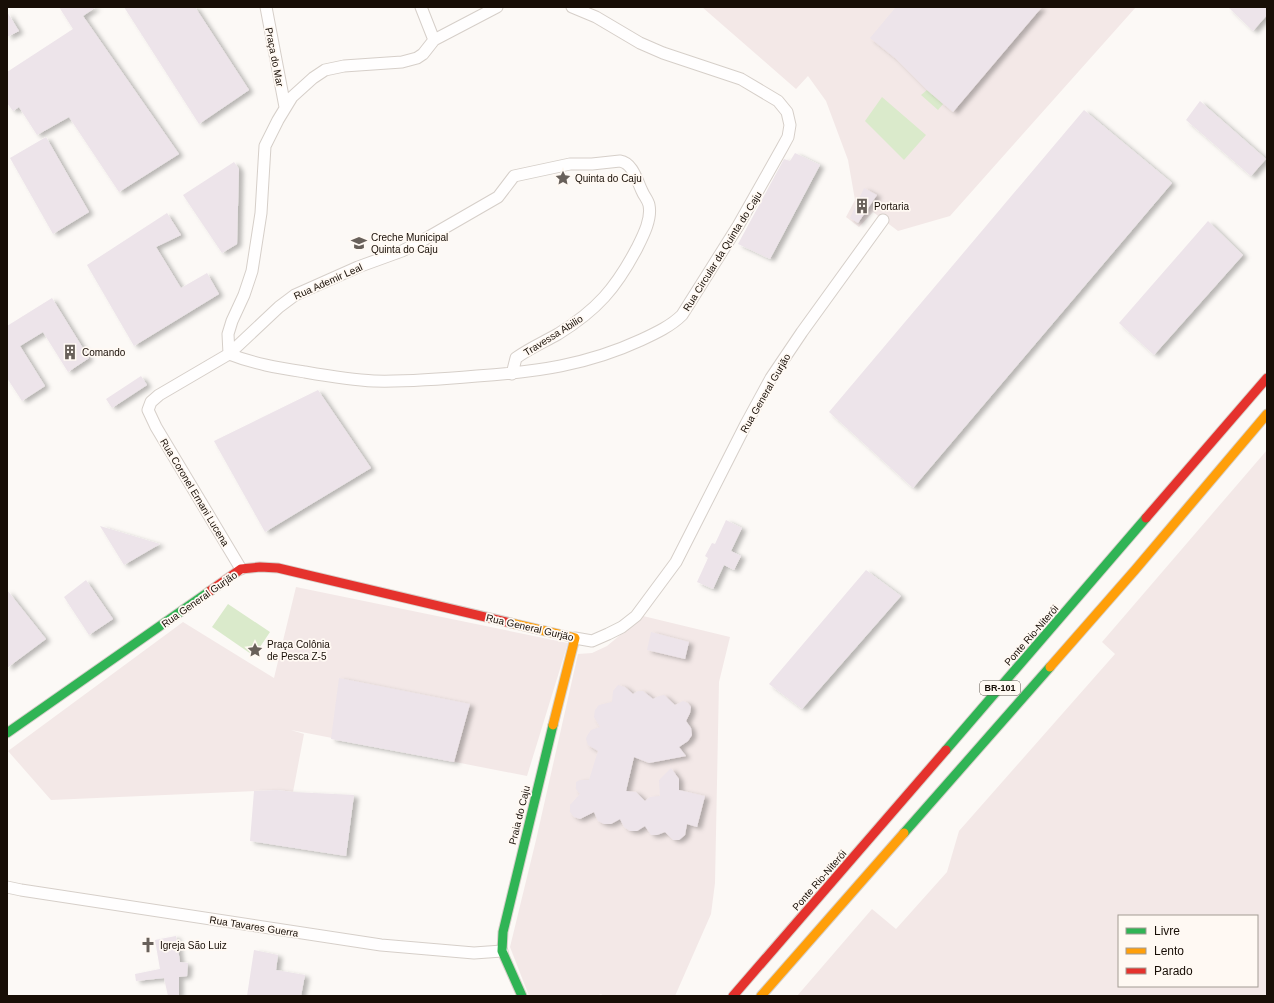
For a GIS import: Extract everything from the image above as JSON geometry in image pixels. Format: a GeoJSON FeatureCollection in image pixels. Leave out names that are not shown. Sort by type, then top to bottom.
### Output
{"type":"FeatureCollection","features":[{"type":"Feature","properties":{"kind":"main road","name":"Ponte Rio-Niterói"},"geometry":{"type":"LineString","coordinates":[[732,996],[1267,378]]}},
{"type":"Feature","properties":{"kind":"main road","name":"BR-101"},"geometry":{"type":"LineString","coordinates":[[760,996],[1135,570],[1267,414]]}},
{"type":"Feature","properties":{"kind":"main road","name":"Rua General Gurjão"},"geometry":{"type":"LineString","coordinates":[[7,733],[241,569],[263,567],[278,568],[576,638]]}},
{"type":"Feature","properties":{"kind":"main road","name":"Praia do Caju"},"geometry":{"type":"LineString","coordinates":[[522,996],[502,951],[503,932],[530,816],[576,638]]}},
{"type":"Feature","properties":{"kind":"street","name":"Praça do Mar"},"geometry":{"type":"LineString","coordinates":[[266,7],[285,107]]}},
{"type":"Feature","properties":{"kind":"street"},"geometry":{"type":"LineString","coordinates":[[421,7],[434,40]]}},
{"type":"Feature","properties":{"kind":"street"},"geometry":{"type":"LineString","coordinates":[[229,354],[228,334],[252,271],[261,213],[265,146],[270,134],[292,97],[313,78],[325,70],[344,66],[402,62],[417,58],[423,54],[434,40],[497,7]]}},
{"type":"Feature","properties":{"kind":"street","name":"Rua Circular da Quinta do Caju"},"geometry":{"type":"LineString","coordinates":[[229,354],[245,360],[329,376],[374,381],[440,380],[533,372],[588,360],[626,347],[650,336],[676,321],[691,302],[769,173],[788,137],[790,125],[787,112],[778,101],[740,79],[664,53],[640,43],[596,17],[572,7]]}},
{"type":"Feature","properties":{"kind":"street","name":"Travessa Abilio"},"geometry":{"type":"LineString","coordinates":[[512,374],[514,363],[520,356],[568,328],[597,306],[617,281],[631,259],[642,237],[649,217],[649,204],[628,163],[616,161]]}},
{"type":"Feature","properties":{"kind":"street","name":"Rua Ademir Leal"},"geometry":{"type":"LineString","coordinates":[[149,415],[148,410],[151,402],[159,395],[229,354],[279,307],[295,295],[358,267],[402,251],[420,242],[498,197],[514,176],[570,164],[592,164],[616,161]]}},
{"type":"Feature","properties":{"kind":"street","name":"Rua General Gurjão"},"geometry":{"type":"LineString","coordinates":[[576,638],[592,641],[622,627],[636,616],[676,562],[771,378],[802,332],[883,220]]}},
{"type":"Feature","properties":{"kind":"street","name":"Rua Coronel Ernani Lucena"},"geometry":{"type":"LineString","coordinates":[[149,415],[241,569]]}},
{"type":"Feature","properties":{"kind":"street","name":"Rua Tavares Guerra"},"geometry":{"type":"LineString","coordinates":[[7,886],[21,890],[381,945],[474,953],[502,951]]}},
{"type":"Feature","properties":{"kind":"shaded area"},"geometry":{"type":"Polygon","coordinates":[[[702,7],[1136,7],[950,216],[898,231],[873,212],[859,227],[846,217],[855,200],[848,160],[826,101],[808,76],[796,89],[702,7]]]}},
{"type":"Feature","properties":{"kind":"shaded area"},"geometry":{"type":"Polygon","coordinates":[[[1267,450],[1267,996],[797,996],[872,909],[896,929],[947,872],[959,831],[1115,654],[1102,642],[1267,450]]]}},
{"type":"Feature","properties":{"kind":"shaded area"},"geometry":{"type":"Polygon","coordinates":[[[296,587],[568,643],[527,776],[291,730],[304,734],[293,792],[277,790],[51,800],[8,751],[183,622],[274,678],[296,587]]]}},
{"type":"Feature","properties":{"kind":"shaded area"},"geometry":{"type":"Polygon","coordinates":[[[643,616],[730,637],[719,682],[715,883],[711,914],[675,996],[603,996],[601,994],[597,996],[529,996],[510,947],[578,654],[592,653],[607,646],[643,616]]]}},
{"type":"Feature","properties":{"kind":"green space"},"geometry":{"type":"Polygon","coordinates":[[[927,90],[943,104],[938,110],[921,95],[927,90]]]}},
{"type":"Feature","properties":{"kind":"green space"},"geometry":{"type":"Polygon","coordinates":[[[882,97],[926,135],[904,160],[865,121],[882,97]]]}},
{"type":"Feature","properties":{"kind":"green space"},"geometry":{"type":"Polygon","coordinates":[[[228,604],[270,632],[254,656],[212,627],[228,604]]]}},
{"type":"Feature","properties":{"kind":"building"},"geometry":{"type":"Polygon","coordinates":[[[59,7],[96,7],[83,16],[179,154],[119,192],[69,117],[37,135],[19,107],[13,111],[7,103],[7,72],[73,29],[59,7]]]}},
{"type":"Feature","properties":{"kind":"building"},"geometry":{"type":"Polygon","coordinates":[[[124,7],[195,7],[249,90],[199,124],[124,7]]]}},
{"type":"Feature","properties":{"kind":"building"},"geometry":{"type":"Polygon","coordinates":[[[896,7],[1042,7],[953,112],[927,90],[895,58],[870,38],[896,7]]]}},
{"type":"Feature","properties":{"kind":"building"},"geometry":{"type":"Polygon","coordinates":[[[1228,7],[1267,7],[1267,15],[1253,31],[1228,7]]]}},
{"type":"Feature","properties":{"kind":"building"},"geometry":{"type":"Polygon","coordinates":[[[7,12],[19,31],[7,37],[7,12]]]}},
{"type":"Feature","properties":{"kind":"building"},"geometry":{"type":"Polygon","coordinates":[[[1200,101],[1266,159],[1251,176],[1186,120],[1200,101]]]}},
{"type":"Feature","properties":{"kind":"building"},"geometry":{"type":"Polygon","coordinates":[[[1084,110],[1172,183],[913,488],[829,412],[1084,110]]]}},
{"type":"Feature","properties":{"kind":"building"},"geometry":{"type":"Polygon","coordinates":[[[46,137],[89,212],[53,234],[10,158],[46,137]]]}},
{"type":"Feature","properties":{"kind":"building"},"geometry":{"type":"Polygon","coordinates":[[[795,153],[820,165],[770,259],[738,244],[784,159],[790,161],[795,153]]]}},
{"type":"Feature","properties":{"kind":"building"},"geometry":{"type":"Polygon","coordinates":[[[234,162],[239,169],[237,244],[222,253],[183,195],[234,162]]]}},
{"type":"Feature","properties":{"kind":"building","name":"Portaria"},"geometry":{"type":"Polygon","coordinates":[[[864,188],[877,195],[858,223],[850,218],[864,188]]]}},
{"type":"Feature","properties":{"kind":"building"},"geometry":{"type":"Polygon","coordinates":[[[167,213],[181,235],[156,247],[181,288],[207,273],[219,294],[134,346],[87,265],[167,213]]]}},
{"type":"Feature","properties":{"kind":"building"},"geometry":{"type":"Polygon","coordinates":[[[1208,221],[1243,255],[1154,355],[1119,323],[1208,221]]]}},
{"type":"Feature","properties":{"kind":"building","name":"Comando"},"geometry":{"type":"Polygon","coordinates":[[[52,298],[89,358],[68,372],[43,332],[20,346],[45,386],[22,401],[7,378],[7,326],[52,298]]]}},
{"type":"Feature","properties":{"kind":"building"},"geometry":{"type":"Polygon","coordinates":[[[141,376],[147,385],[112,408],[106,399],[141,376]]]}},
{"type":"Feature","properties":{"kind":"building"},"geometry":{"type":"Polygon","coordinates":[[[318,390],[371,468],[265,532],[214,441],[318,390]]]}},
{"type":"Feature","properties":{"kind":"building"},"geometry":{"type":"Polygon","coordinates":[[[726,520],[742,528],[731,551],[741,556],[734,570],[724,565],[713,589],[697,582],[708,558],[705,556],[712,543],[715,544],[726,520]]]}},
{"type":"Feature","properties":{"kind":"building"},"geometry":{"type":"Polygon","coordinates":[[[100,526],[160,544],[124,565],[100,526]]]}},
{"type":"Feature","properties":{"kind":"building"},"geometry":{"type":"Polygon","coordinates":[[[866,570],[901,596],[802,709],[769,684],[866,570]]]}},
{"type":"Feature","properties":{"kind":"building"},"geometry":{"type":"Polygon","coordinates":[[[86,580],[113,619],[89,635],[64,597],[86,580]]]}},
{"type":"Feature","properties":{"kind":"building"},"geometry":{"type":"Polygon","coordinates":[[[7,590],[46,639],[7,668],[7,590]]]}},
{"type":"Feature","properties":{"kind":"building"},"geometry":{"type":"Polygon","coordinates":[[[651,632],[689,642],[685,659],[647,650],[651,632]]]}},
{"type":"Feature","properties":{"kind":"building"},"geometry":{"type":"Polygon","coordinates":[[[339,678],[470,704],[454,762],[331,739],[339,678]]]}},
{"type":"Feature","properties":{"kind":"building"},"geometry":{"type":"Polygon","coordinates":[[[618,685],[625,687],[633,694],[638,691],[643,691],[653,699],[664,695],[675,705],[683,701],[688,703],[691,707],[686,721],[691,728],[692,735],[688,741],[679,747],[686,756],[649,763],[634,757],[626,791],[636,792],[645,801],[650,797],[660,796],[659,780],[671,768],[679,779],[679,790],[705,796],[697,827],[687,824],[685,835],[679,840],[673,840],[665,832],[657,835],[651,835],[645,826],[637,831],[630,831],[624,827],[620,819],[611,824],[604,824],[598,821],[594,812],[580,819],[574,817],[570,812],[570,805],[580,794],[576,789],[576,782],[580,780],[589,780],[598,751],[588,745],[586,739],[591,730],[600,727],[594,717],[595,710],[599,705],[612,702],[613,691],[618,685]]]}},
{"type":"Feature","properties":{"kind":"building"},"geometry":{"type":"Polygon","coordinates":[[[277,790],[354,795],[346,856],[250,841],[254,791],[277,790]]]}},
{"type":"Feature","properties":{"kind":"building"},"geometry":{"type":"Polygon","coordinates":[[[176,936],[180,962],[188,963],[187,976],[179,977],[179,996],[168,996],[164,978],[136,981],[135,974],[160,969],[155,940],[176,936]]]}},
{"type":"Feature","properties":{"kind":"building"},"geometry":{"type":"Polygon","coordinates":[[[254,950],[278,955],[276,970],[305,975],[301,996],[247,996],[254,950]]]}},
{"type":"Feature","properties":{"kind":"traffic: fast"},"geometry":{"type":"LineString","coordinates":[[946,750],[1146,518]]}},
{"type":"Feature","properties":{"kind":"traffic: fast"},"geometry":{"type":"LineString","coordinates":[[7,733],[210,591]]}},
{"type":"Feature","properties":{"kind":"traffic: fast"},"geometry":{"type":"LineString","coordinates":[[904,833],[1050,667]]}},
{"type":"Feature","properties":{"kind":"traffic: fast"},"geometry":{"type":"LineString","coordinates":[[522,996],[502,951],[503,932],[553,725]]}},
{"type":"Feature","properties":{"kind":"traffic: slow"},"geometry":{"type":"LineString","coordinates":[[1050,667],[1135,570],[1267,414]]}},
{"type":"Feature","properties":{"kind":"traffic: slow"},"geometry":{"type":"LineString","coordinates":[[511,623],[575,638],[553,725]]}},
{"type":"Feature","properties":{"kind":"traffic: slow"},"geometry":{"type":"LineString","coordinates":[[761,996],[904,833]]}},
{"type":"Feature","properties":{"kind":"traffic: jam"},"geometry":{"type":"LineString","coordinates":[[1146,518],[1267,378]]}},
{"type":"Feature","properties":{"kind":"traffic: jam"},"geometry":{"type":"LineString","coordinates":[[210,591],[241,569],[260,567],[278,568],[511,623]]}},
{"type":"Feature","properties":{"kind":"traffic: jam"},"geometry":{"type":"LineString","coordinates":[[733,996],[946,750]]}},
{"type":"Feature","properties":{"kind":"place","name":"Quinta do Caju"},"geometry":{"type":"Point","coordinates":[563,178]}},
{"type":"Feature","properties":{"kind":"place","name":"Portaria"},"geometry":{"type":"Point","coordinates":[862,206]}},
{"type":"Feature","properties":{"kind":"place","name":"Creche Municipal Quinta do Caju"},"geometry":{"type":"Point","coordinates":[359,243]}},
{"type":"Feature","properties":{"kind":"place","name":"Comando"},"geometry":{"type":"Point","coordinates":[70,352]}},
{"type":"Feature","properties":{"kind":"place","name":"Praça Colônia de Pesca Z-5"},"geometry":{"type":"Point","coordinates":[255,650]}},
{"type":"Feature","properties":{"kind":"place","name":"Igreja São Luiz"},"geometry":{"type":"Point","coordinates":[148,945]}}]}
